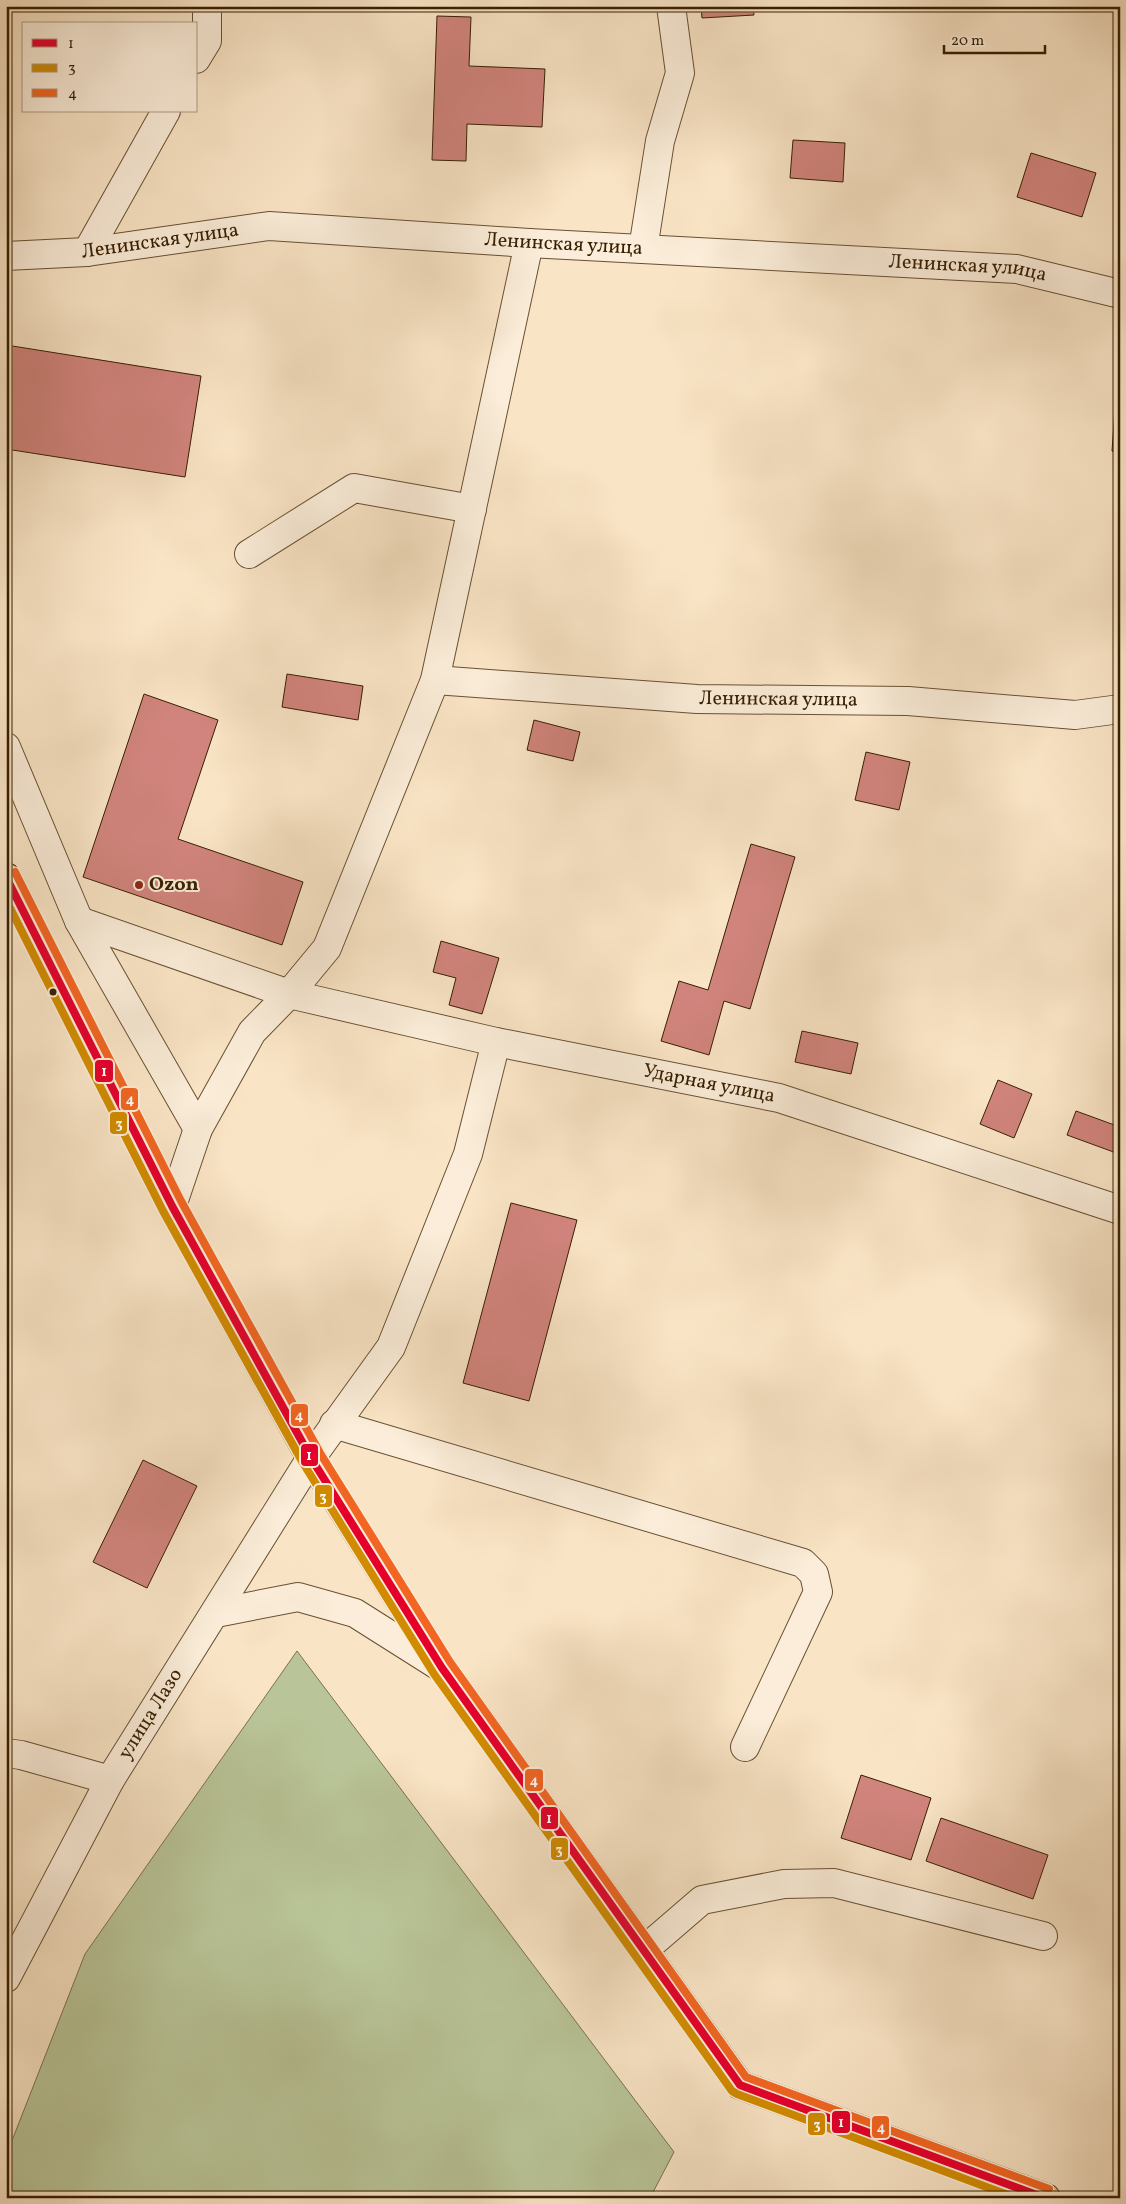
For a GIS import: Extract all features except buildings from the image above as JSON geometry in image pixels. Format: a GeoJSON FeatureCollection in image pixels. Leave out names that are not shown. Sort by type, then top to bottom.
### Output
{"type":"FeatureCollection","features":[{"type":"Feature","properties":{"kind":"main road"},"geometry":{"type":"LineString","coordinates":[[6,877],[172,1206],[311,1458],[442,1668],[740,2085],[1046,2198]]}},
{"type":"Feature","properties":{"kind":"street"},"geometry":{"type":"LineString","coordinates":[[198,56],[207,41],[207,6]]}},
{"type":"Feature","properties":{"kind":"street"},"geometry":{"type":"LineString","coordinates":[[643,249],[660,141],[680,73],[671,6]]}},
{"type":"Feature","properties":{"kind":"street"},"geometry":{"type":"LineString","coordinates":[[87,252],[165,112]]}},
{"type":"Feature","properties":{"kind":"street","name":"Ленинская улица"},"geometry":{"type":"LineString","coordinates":[[6,256],[87,252],[269,226],[529,244],[1017,269],[1120,294]]}},
{"type":"Feature","properties":{"kind":"street"},"geometry":{"type":"LineString","coordinates":[[172,1206],[198,1129],[252,1032],[289,994],[328,948],[435,680],[529,244]]}},
{"type":"Feature","properties":{"kind":"street"},"geometry":{"type":"LineString","coordinates":[[249,554],[354,488],[472,509]]}},
{"type":"Feature","properties":{"kind":"street","name":"Ленинская улица"},"geometry":{"type":"LineString","coordinates":[[435,680],[697,699],[908,701],[1075,715],[1120,709]]}},
{"type":"Feature","properties":{"kind":"street"},"geometry":{"type":"LineString","coordinates":[[6,748],[79,921],[198,1129]]}},
{"type":"Feature","properties":{"kind":"street","name":"Ударная улица"},"geometry":{"type":"LineString","coordinates":[[79,921],[289,994],[496,1042],[778,1098],[1120,1210]]}},
{"type":"Feature","properties":{"kind":"street","name":"улица Лазо"},"geometry":{"type":"LineString","coordinates":[[6,1978],[110,1780],[311,1458],[391,1346],[468,1154],[496,1042]]}},
{"type":"Feature","properties":{"kind":"street"},"geometry":{"type":"LineString","coordinates":[[334,1424],[803,1563],[814,1574],[818,1592],[745,1747]]}},
{"type":"Feature","properties":{"kind":"street"},"geometry":{"type":"LineString","coordinates":[[216,1613],[254,1604],[298,1597],[355,1613],[442,1668]]}},
{"type":"Feature","properties":{"kind":"street"},"geometry":{"type":"LineString","coordinates":[[6,1753],[21,1755],[110,1780]]}},
{"type":"Feature","properties":{"kind":"street"},"geometry":{"type":"LineString","coordinates":[[644,1950],[702,1900],[784,1884],[834,1882],[1043,1936]]}},
{"type":"Feature","properties":{"kind":"green space"},"geometry":{"type":"Polygon","coordinates":[[[297,1651],[674,2152],[650,2198],[6,2198],[6,2156],[85,1954],[297,1651]]]}},
{"type":"Feature","properties":{"kind":"transit line","name":"4"},"geometry":{"type":"LineString","coordinates":[[15,872],[181,1201],[320,1453],[450,1662],[746,2077],[1049,2189]]}},
{"type":"Feature","properties":{"kind":"transit line","name":"1"},"geometry":{"type":"LineString","coordinates":[[6,877],[172,1206],[311,1458],[442,1668],[740,2085],[1045,2198]]}},
{"type":"Feature","properties":{"kind":"transit line","name":"3"},"geometry":{"type":"LineString","coordinates":[[6,900],[163,1211],[303,1463],[434,1674],[732,2091],[1016,2198]]}},
{"type":"Feature","properties":{"kind":"place","name":"Ozon"},"geometry":{"type":"Point","coordinates":[139,885]}}]}
